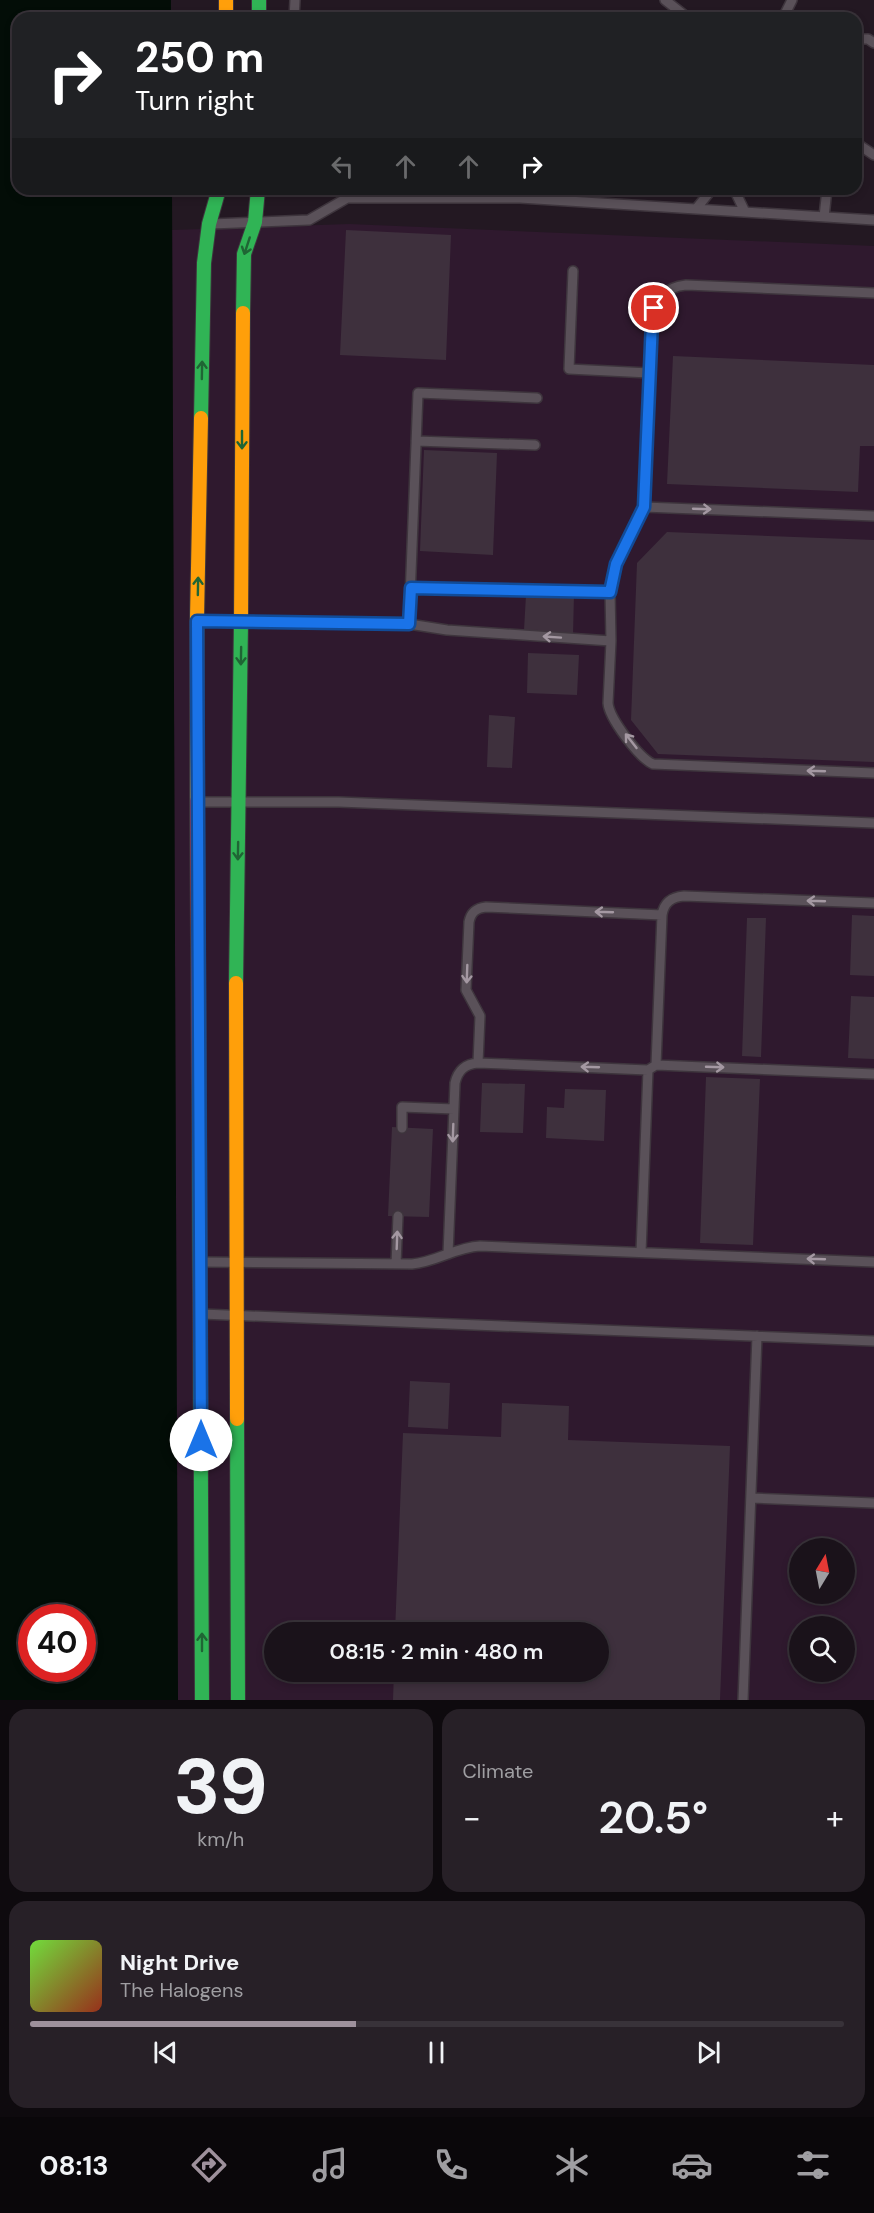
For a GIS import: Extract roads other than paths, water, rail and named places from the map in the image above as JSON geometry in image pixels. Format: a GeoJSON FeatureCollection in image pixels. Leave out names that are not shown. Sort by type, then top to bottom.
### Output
{"type":"FeatureCollection","features":[{"type":"Feature","properties":{"kind":"street"},"geometry":{"type":"LineString","coordinates":[[202,1700],[197,621],[204,263],[209,224],[217,195]]}},
{"type":"Feature","properties":{"kind":"street"},"geometry":{"type":"LineString","coordinates":[[238,1700],[236,986],[244,254],[255,222],[257,195]]}},
{"type":"Feature","properties":{"kind":"lane"},"geometry":{"type":"LineString","coordinates":[[665,0],[680,12]]}},
{"type":"Feature","properties":{"kind":"lane"},"geometry":{"type":"LineString","coordinates":[[209,224],[309,220],[347,198],[450,195]]}},
{"type":"Feature","properties":{"kind":"lane"},"geometry":{"type":"LineString","coordinates":[[540,195],[696,209],[874,220]]}},
{"type":"Feature","properties":{"kind":"lane"},"geometry":{"type":"LineString","coordinates":[[696,209],[707,195]]}},
{"type":"Feature","properties":{"kind":"lane"},"geometry":{"type":"LineString","coordinates":[[737,195],[745,212]]}},
{"type":"Feature","properties":{"kind":"lane"},"geometry":{"type":"LineString","coordinates":[[824,217],[826,195]]}},
{"type":"Feature","properties":{"kind":"lane"},"geometry":{"type":"LineString","coordinates":[[573,271],[568,369],[649,373]]}},
{"type":"Feature","properties":{"kind":"lane"},"geometry":{"type":"LineString","coordinates":[[874,293],[686,285],[672,288],[660,296],[654,308],[649,373],[644,507],[616,564],[610,592],[610,712],[649,763],[874,773]]}},
{"type":"Feature","properties":{"kind":"lane"},"geometry":{"type":"LineString","coordinates":[[409,624],[418,393],[537,398]]}},
{"type":"Feature","properties":{"kind":"lane"},"geometry":{"type":"LineString","coordinates":[[416,441],[535,446]]}},
{"type":"Feature","properties":{"kind":"lane"},"geometry":{"type":"LineString","coordinates":[[644,507],[874,516]]}},
{"type":"Feature","properties":{"kind":"lane"},"geometry":{"type":"LineString","coordinates":[[411,588],[610,592]]}},
{"type":"Feature","properties":{"kind":"lane"},"geometry":{"type":"LineString","coordinates":[[197,621],[409,624],[447,630],[611,641]]}},
{"type":"Feature","properties":{"kind":"lane"},"geometry":{"type":"LineString","coordinates":[[197,802],[339,802],[874,823]]}},
{"type":"Feature","properties":{"kind":"lane"},"geometry":{"type":"LineString","coordinates":[[641,1252],[664,907],[669,900],[684,896],[874,903]]}},
{"type":"Feature","properties":{"kind":"lane"},"geometry":{"type":"LineString","coordinates":[[478,1063],[480,1016],[466,990],[469,922],[476,910],[486,908],[662,915]]}},
{"type":"Feature","properties":{"kind":"lane"},"geometry":{"type":"LineString","coordinates":[[448,1254],[455,1083],[459,1072],[470,1064],[874,1074]]}},
{"type":"Feature","properties":{"kind":"lane"},"geometry":{"type":"LineString","coordinates":[[402,1128],[402,1107],[454,1109]]}},
{"type":"Feature","properties":{"kind":"lane"},"geometry":{"type":"LineString","coordinates":[[396,1264],[398,1216]]}},
{"type":"Feature","properties":{"kind":"lane"},"geometry":{"type":"LineString","coordinates":[[199,1262],[418,1264],[480,1246],[874,1262]]}},
{"type":"Feature","properties":{"kind":"lane"},"geometry":{"type":"LineString","coordinates":[[200,1314],[874,1341]]}},
{"type":"Feature","properties":{"kind":"lane"},"geometry":{"type":"LineString","coordinates":[[743,1700],[757,1336]]}},
{"type":"Feature","properties":{"kind":"lane"},"geometry":{"type":"LineString","coordinates":[[751,1498],[874,1503]]}}]}
